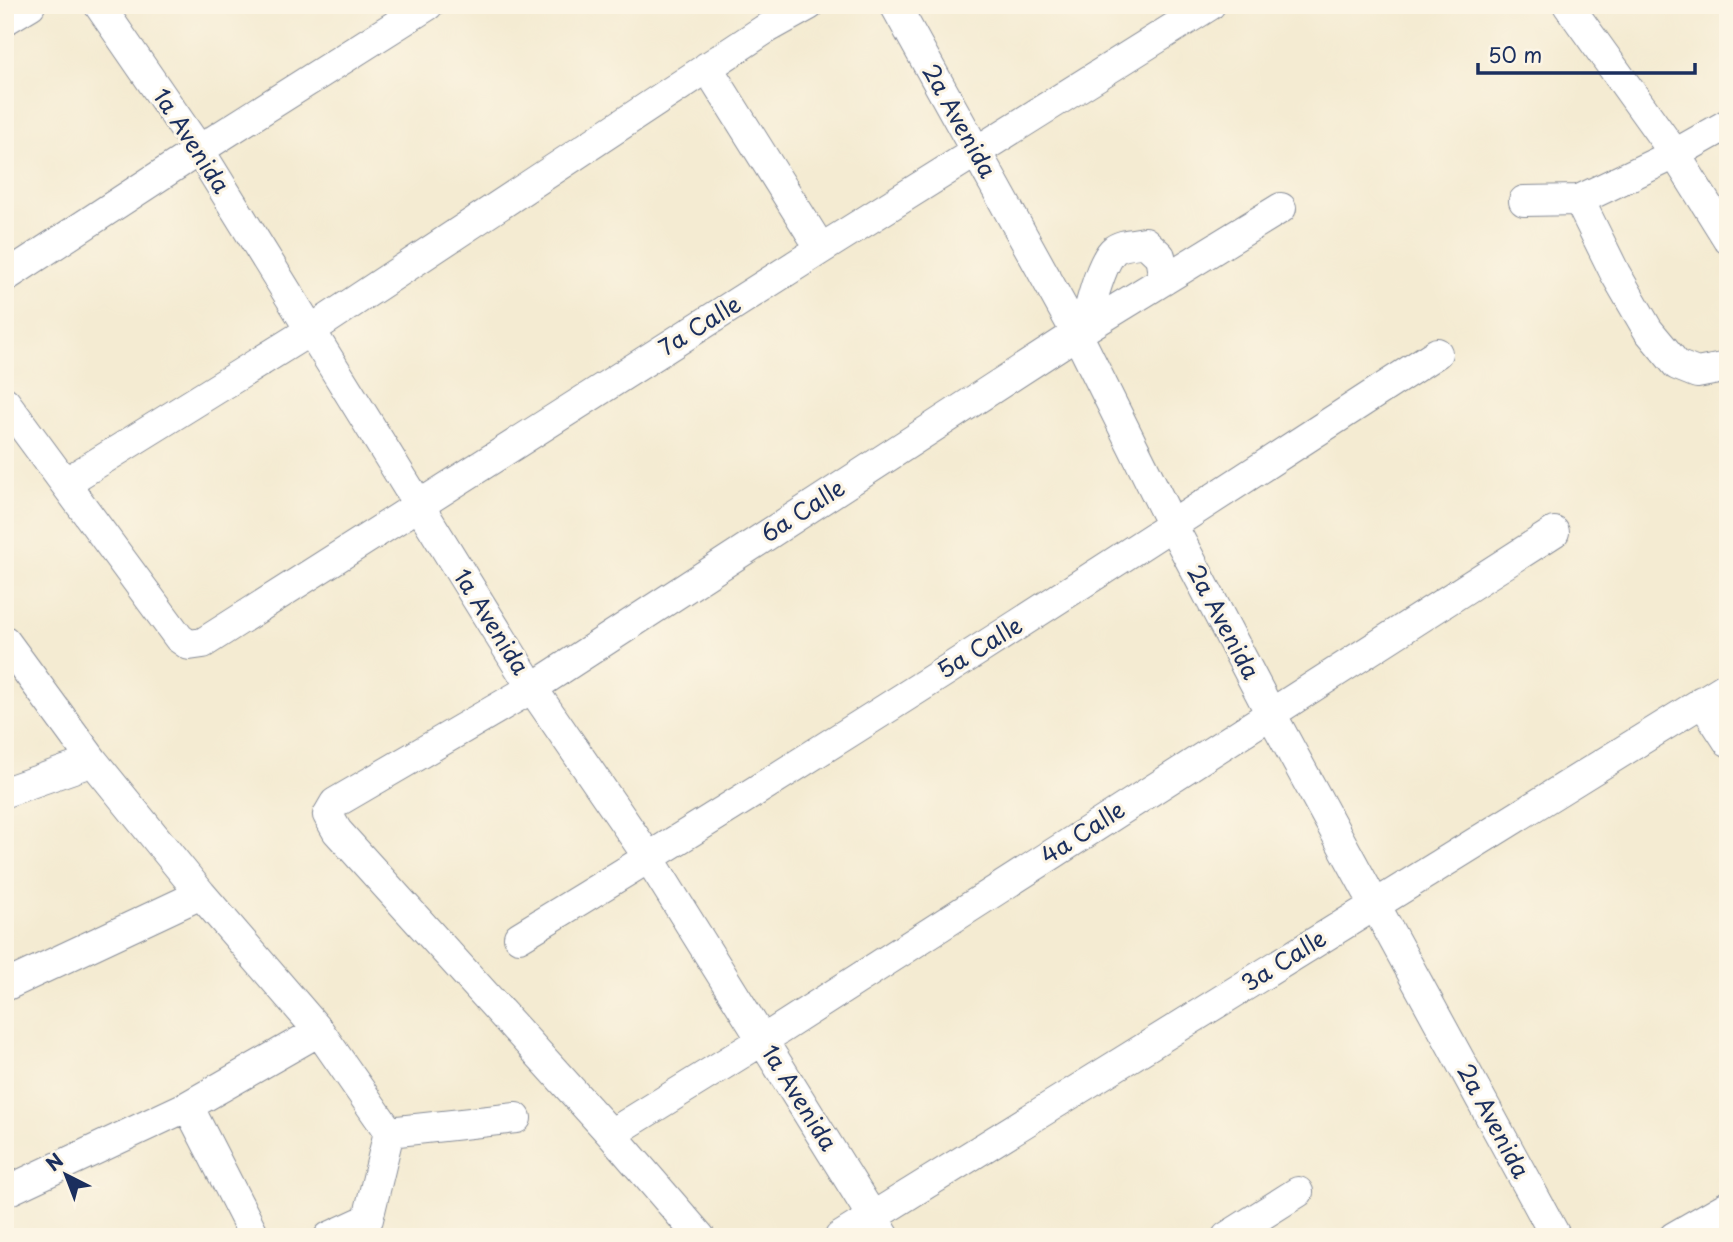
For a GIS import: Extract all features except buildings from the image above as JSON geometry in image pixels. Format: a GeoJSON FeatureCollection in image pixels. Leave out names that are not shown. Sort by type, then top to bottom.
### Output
{"type":"FeatureCollection","features":[{"type":"Feature","properties":{"kind":"street"},"geometry":{"type":"LineString","coordinates":[[5,20],[30,5]]}},
{"type":"Feature","properties":{"kind":"street","name":"1a Avenida"},"geometry":{"type":"LineString","coordinates":[[99,5],[199,150],[532,688],[649,858],[879,1226]]}},
{"type":"Feature","properties":{"kind":"street"},"geometry":{"type":"LineString","coordinates":[[5,277],[428,5]]}},
{"type":"Feature","properties":{"kind":"street"},"geometry":{"type":"LineString","coordinates":[[5,401],[65,483],[311,330],[707,67],[808,5]]}},
{"type":"Feature","properties":{"kind":"street","name":"2a Avenida"},"geometry":{"type":"LineString","coordinates":[[895,5],[976,152],[1081,331],[1172,525],[1270,712],[1556,1237]]}},
{"type":"Feature","properties":{"kind":"street","name":"7a Calle"},"geometry":{"type":"LineString","coordinates":[[65,483],[179,638],[189,645],[203,643],[1210,5]]}},
{"type":"Feature","properties":{"kind":"street"},"geometry":{"type":"LineString","coordinates":[[1568,5],[1675,154],[1728,239]]}},
{"type":"Feature","properties":{"kind":"street"},"geometry":{"type":"LineString","coordinates":[[707,67],[821,249]]}},
{"type":"Feature","properties":{"kind":"street"},"geometry":{"type":"LineString","coordinates":[[1524,201],[1578,200],[1675,154],[1728,124]]}},
{"type":"Feature","properties":{"kind":"street"},"geometry":{"type":"LineString","coordinates":[[1578,200],[1648,330],[1677,365],[1697,373],[1728,366]]}},
{"type":"Feature","properties":{"kind":"street","name":"6a Calle"},"geometry":{"type":"LineString","coordinates":[[611,1134],[337,831],[328,815],[335,803],[532,688],[1081,331],[1281,208]]}},
{"type":"Feature","properties":{"kind":"street"},"geometry":{"type":"LineString","coordinates":[[1081,331],[1099,280],[1114,251],[1126,245],[1145,242],[1160,256],[1164,280]]}},
{"type":"Feature","properties":{"kind":"street","name":"5a Calle"},"geometry":{"type":"LineString","coordinates":[[519,937],[649,858],[1437,353]]}},
{"type":"Feature","properties":{"kind":"street","name":"4a Calle"},"geometry":{"type":"LineString","coordinates":[[611,1134],[763,1040],[1554,532]]}},
{"type":"Feature","properties":{"kind":"street"},"geometry":{"type":"LineString","coordinates":[[5,641],[93,761],[201,894],[319,1031],[389,1132],[376,1228],[329,1237]]}},
{"type":"Feature","properties":{"kind":"street","name":"3a Calle"},"geometry":{"type":"LineString","coordinates":[[840,1237],[879,1226],[1376,904],[1728,686]]}},
{"type":"Feature","properties":{"kind":"street"},"geometry":{"type":"LineString","coordinates":[[1702,701],[1728,741]]}},
{"type":"Feature","properties":{"kind":"street"},"geometry":{"type":"LineString","coordinates":[[5,792],[93,761]]}},
{"type":"Feature","properties":{"kind":"street"},"geometry":{"type":"LineString","coordinates":[[5,986],[201,894]]}},
{"type":"Feature","properties":{"kind":"street"},"geometry":{"type":"LineString","coordinates":[[5,1192],[188,1106],[319,1031]]}},
{"type":"Feature","properties":{"kind":"street"},"geometry":{"type":"LineString","coordinates":[[188,1106],[255,1237]]}},
{"type":"Feature","properties":{"kind":"street"},"geometry":{"type":"LineString","coordinates":[[389,1132],[516,1118]]}},
{"type":"Feature","properties":{"kind":"street"},"geometry":{"type":"LineString","coordinates":[[611,1134],[700,1237]]}},
{"type":"Feature","properties":{"kind":"street"},"geometry":{"type":"LineString","coordinates":[[1227,1237],[1298,1192]]}},
{"type":"Feature","properties":{"kind":"street"},"geometry":{"type":"LineString","coordinates":[[1674,1237],[1728,1206]]}}]}
